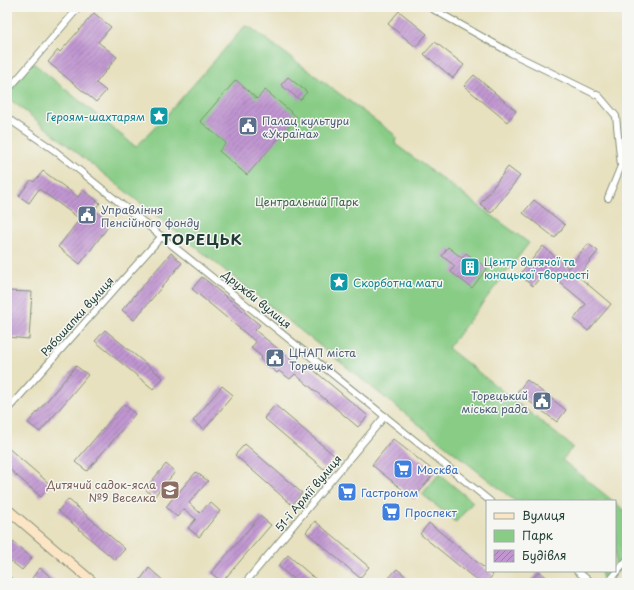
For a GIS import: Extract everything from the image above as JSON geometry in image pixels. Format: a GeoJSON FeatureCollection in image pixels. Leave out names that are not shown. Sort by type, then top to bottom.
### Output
{"type":"FeatureCollection","features":[{"type":"Feature","properties":{"kind":"main road"},"geometry":{"type":"LineString","coordinates":[[7,509],[94,583]]}},
{"type":"Feature","properties":{"kind":"street"},"geometry":{"type":"LineString","coordinates":[[7,91],[80,7]]}},
{"type":"Feature","properties":{"kind":"street"},"geometry":{"type":"LineString","coordinates":[[429,7],[511,53],[599,96],[616,116],[621,166],[608,198]]}},
{"type":"Feature","properties":{"kind":"street","name":"Дружби вулиця"},"geometry":{"type":"LineString","coordinates":[[7,118],[54,150],[489,500]]}},
{"type":"Feature","properties":{"kind":"street","name":"Рябошапки вулиця"},"geometry":{"type":"LineString","coordinates":[[7,410],[162,236]]}},
{"type":"Feature","properties":{"kind":"street","name":"51-ї Армії вулиця"},"geometry":{"type":"LineString","coordinates":[[245,583],[385,416]]}},
{"type":"Feature","properties":{"kind":"street"},"geometry":{"type":"LineString","coordinates":[[608,583],[627,560]]}},
{"type":"Feature","properties":{"kind":"street"},"geometry":{"type":"LineString","coordinates":[[578,572],[592,583]]}},
{"type":"Feature","properties":{"kind":"street"},"geometry":{"type":"LineString","coordinates":[[7,579],[12,583]]}},
{"type":"Feature","properties":{"kind":"green space","name":"Центральний Парк"},"geometry":{"type":"Polygon","coordinates":[[[245,26],[250,27],[395,135],[395,144],[529,243],[448,348],[573,447],[562,460],[612,500],[514,500],[7,97],[7,91],[32,62],[136,147],[163,119],[245,26]]]}},
{"type":"Feature","properties":{"kind":"green space"},"geometry":{"type":"Polygon","coordinates":[[[439,474],[473,502],[456,522],[422,494],[439,474]]]}},
{"type":"Feature","properties":{"kind":"green space"},"geometry":{"type":"Polygon","coordinates":[[[616,504],[627,512],[627,560],[608,583],[604,583],[601,572],[616,572],[616,504]]]}},
{"type":"Feature","properties":{"kind":"building"},"geometry":{"type":"Polygon","coordinates":[[[399,11],[427,34],[416,47],[388,24],[399,11]]]}},
{"type":"Feature","properties":{"kind":"building"},"geometry":{"type":"Polygon","coordinates":[[[94,13],[111,27],[98,42],[117,57],[96,83],[106,91],[96,102],[48,62],[58,50],[60,52],[94,13]]]}},
{"type":"Feature","properties":{"kind":"building"},"geometry":{"type":"Polygon","coordinates":[[[435,42],[464,65],[453,78],[424,54],[435,42]]]}},
{"type":"Feature","properties":{"kind":"building"},"geometry":{"type":"Polygon","coordinates":[[[474,75],[516,111],[507,122],[464,86],[474,75]]]}},
{"type":"Feature","properties":{"kind":"building"},"geometry":{"type":"Polygon","coordinates":[[[288,77],[307,92],[300,100],[281,85],[288,77]]]}},
{"type":"Feature","properties":{"kind":"building"},"geometry":{"type":"Polygon","coordinates":[[[236,80],[257,99],[265,90],[297,117],[247,175],[219,151],[226,143],[200,121],[236,80]]]}},
{"type":"Feature","properties":{"kind":"building"},"geometry":{"type":"Polygon","coordinates":[[[508,167],[520,176],[491,213],[480,204],[508,167]]]}},
{"type":"Feature","properties":{"kind":"building","name":"Управління Пенсійного фонду"},"geometry":{"type":"Polygon","coordinates":[[[43,171],[78,197],[83,190],[100,203],[94,210],[111,223],[80,264],[58,247],[80,219],[39,189],[29,203],[19,196],[31,180],[34,182],[43,171]]]}},
{"type":"Feature","properties":{"kind":"building"},"geometry":{"type":"Polygon","coordinates":[[[534,200],[565,225],[555,238],[523,213],[534,200]]]}},
{"type":"Feature","properties":{"kind":"building"},"geometry":{"type":"Polygon","coordinates":[[[588,244],[598,251],[578,276],[611,304],[588,331],[574,319],[586,304],[546,271],[533,286],[519,275],[543,246],[568,268],[588,244]]]}},
{"type":"Feature","properties":{"kind":"building","name":"Центр дитячої та юнацької творчості"},"geometry":{"type":"Polygon","coordinates":[[[448,247],[462,258],[466,253],[487,268],[472,288],[451,272],[455,266],[442,256],[448,247]]]}},
{"type":"Feature","properties":{"kind":"building"},"geometry":{"type":"Polygon","coordinates":[[[171,253],[182,263],[134,320],[122,310],[171,253]]]}},
{"type":"Feature","properties":{"kind":"building"},"geometry":{"type":"Polygon","coordinates":[[[202,277],[260,325],[255,330],[306,372],[310,367],[368,416],[358,427],[295,374],[290,379],[279,371],[277,373],[260,359],[262,357],[251,348],[256,342],[192,289],[202,277]]]}},
{"type":"Feature","properties":{"kind":"building"},"geometry":{"type":"Polygon","coordinates":[[[7,291],[32,292],[29,339],[7,337],[7,291]]]}},
{"type":"Feature","properties":{"kind":"building"},"geometry":{"type":"Polygon","coordinates":[[[105,330],[163,378],[153,389],[95,341],[105,330]]]}},
{"type":"Feature","properties":{"kind":"building"},"geometry":{"type":"Polygon","coordinates":[[[76,366],[88,375],[40,432],[28,423],[76,366]]]}},
{"type":"Feature","properties":{"kind":"building","name":"Торецький міська рада"},"geometry":{"type":"Polygon","coordinates":[[[527,380],[566,410],[557,422],[517,392],[527,380]]]}},
{"type":"Feature","properties":{"kind":"building"},"geometry":{"type":"Polygon","coordinates":[[[222,386],[233,395],[204,430],[193,421],[222,386]]]}},
{"type":"Feature","properties":{"kind":"building"},"geometry":{"type":"Polygon","coordinates":[[[124,404],[135,414],[87,471],[75,462],[124,404]]]}},
{"type":"Feature","properties":{"kind":"building"},"geometry":{"type":"Polygon","coordinates":[[[275,405],[335,456],[324,469],[264,418],[275,405]]]}},
{"type":"Feature","properties":{"kind":"building","name":"Москва"},"geometry":{"type":"Polygon","coordinates":[[[393,439],[435,472],[414,499],[372,465],[393,439]]]}},
{"type":"Feature","properties":{"kind":"building"},"geometry":{"type":"Polygon","coordinates":[[[245,444],[302,493],[292,505],[235,455],[245,444]]]}},
{"type":"Feature","properties":{"kind":"building"},"geometry":{"type":"Polygon","coordinates":[[[7,447],[51,485],[41,497],[7,467],[7,447]]]}},
{"type":"Feature","properties":{"kind":"building"},"geometry":{"type":"Polygon","coordinates":[[[166,464],[175,472],[166,483],[178,493],[196,472],[208,481],[189,503],[200,513],[210,502],[220,511],[199,537],[188,528],[196,519],[184,509],[177,517],[166,507],[173,498],[161,488],[154,497],[145,489],[166,464]]]}},
{"type":"Feature","properties":{"kind":"building"},"geometry":{"type":"Polygon","coordinates":[[[68,499],[125,549],[115,560],[58,511],[68,499]]]}},
{"type":"Feature","properties":{"kind":"building"},"geometry":{"type":"Polygon","coordinates":[[[260,516],[271,525],[222,582],[211,573],[260,516]]]}},
{"type":"Feature","properties":{"kind":"building"},"geometry":{"type":"Polygon","coordinates":[[[315,521],[369,567],[360,578],[306,532],[315,521]]]}},
{"type":"Feature","properties":{"kind":"building"},"geometry":{"type":"Polygon","coordinates":[[[429,523],[486,569],[486,572],[489,572],[493,575],[486,583],[480,583],[420,534],[429,523]]]}},
{"type":"Feature","properties":{"kind":"building"},"geometry":{"type":"Polygon","coordinates":[[[7,537],[32,558],[22,570],[7,558],[7,537]]]}},
{"type":"Feature","properties":{"kind":"building"},"geometry":{"type":"Polygon","coordinates":[[[288,555],[320,583],[298,583],[278,566],[288,555]]]}},
{"type":"Feature","properties":{"kind":"building"},"geometry":{"type":"Polygon","coordinates":[[[40,568],[58,583],[37,583],[32,578],[40,568]]]}},
{"type":"Feature","properties":{"kind":"building"},"geometry":{"type":"Polygon","coordinates":[[[149,568],[166,583],[143,583],[140,580],[149,568]]]}},
{"type":"Feature","properties":{"kind":"building"},"geometry":{"type":"Polygon","coordinates":[[[397,569],[414,583],[391,583],[387,580],[397,569]]]}},
{"type":"Feature","properties":{"kind":"building"},"geometry":{"type":"Polygon","coordinates":[[[538,572],[540,572],[553,583],[528,583],[538,572]]]}},
{"type":"Feature","properties":{"kind":"place","name":"Героям-шахтарям"},"geometry":{"type":"Point","coordinates":[159,116]}},
{"type":"Feature","properties":{"kind":"place","name":"Палац культури «Україна»"},"geometry":{"type":"Point","coordinates":[248,126]}},
{"type":"Feature","properties":{"kind":"place","name":"Управління Пенсійного фонду"},"geometry":{"type":"Point","coordinates":[87,215]}},
{"type":"Feature","properties":{"kind":"place","name":"Центр дитячої та юнацької творчості"},"geometry":{"type":"Point","coordinates":[470,267]}},
{"type":"Feature","properties":{"kind":"place","name":"Скорботна мати"},"geometry":{"type":"Point","coordinates":[339,282]}},
{"type":"Feature","properties":{"kind":"place","name":"ЦНАП міста Торецьк"},"geometry":{"type":"Point","coordinates":[275,358]}},
{"type":"Feature","properties":{"kind":"place","name":"Торецький міська рада"},"geometry":{"type":"Point","coordinates":[542,401]}},
{"type":"Feature","properties":{"kind":"place","name":"Москва"},"geometry":{"type":"Point","coordinates":[403,469]}},
{"type":"Feature","properties":{"kind":"place","name":"Дитячий садок-ясла №9 Веселка"},"geometry":{"type":"Point","coordinates":[170,490]}},
{"type":"Feature","properties":{"kind":"place","name":"Гастроном"},"geometry":{"type":"Point","coordinates":[347,492]}},
{"type":"Feature","properties":{"kind":"place","name":"Проспект"},"geometry":{"type":"Point","coordinates":[391,512]}},
{"type":"Feature","properties":{"kind":"district","name":"ТОРЕЦЬК"},"geometry":{"type":"Point","coordinates":[202,238]}}]}
